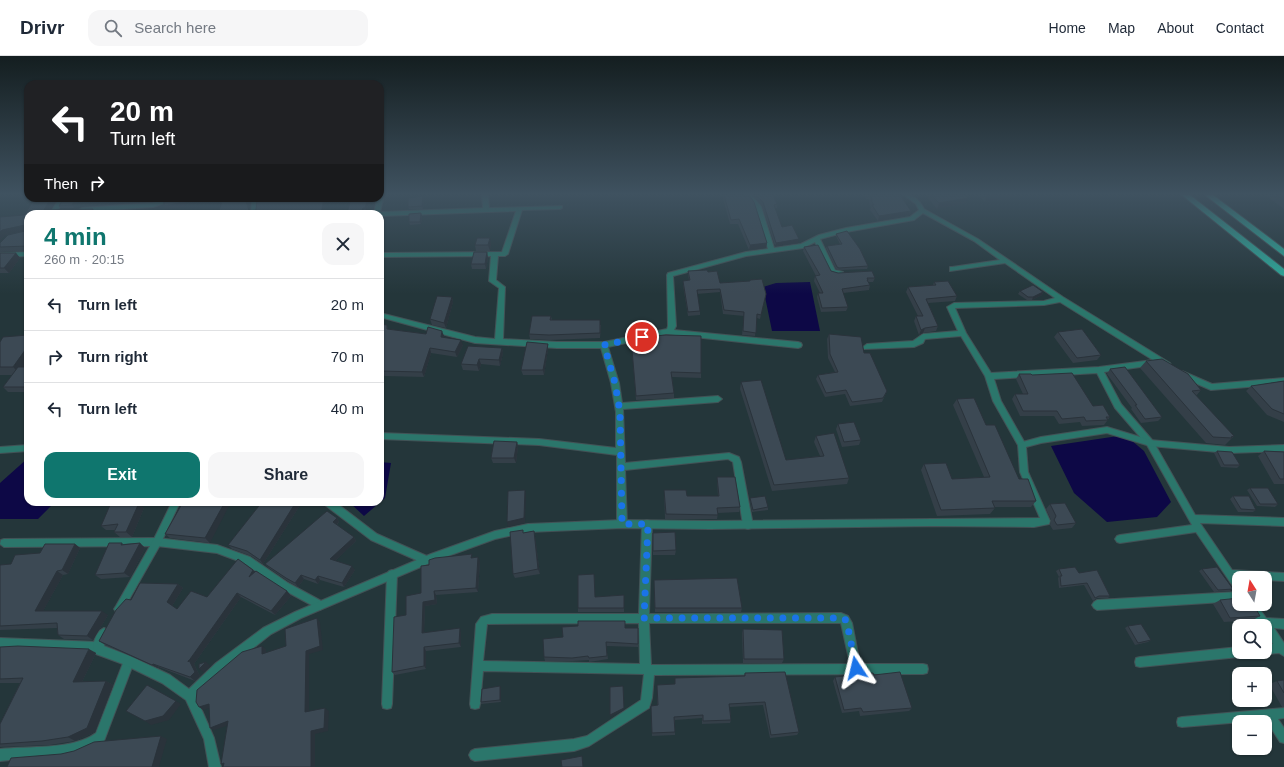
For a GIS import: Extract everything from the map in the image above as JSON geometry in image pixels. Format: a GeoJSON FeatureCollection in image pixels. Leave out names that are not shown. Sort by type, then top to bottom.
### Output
{"type":"FeatureCollection","features":[{"type":"Feature","properties":{"kind":"main road"},"geometry":{"type":"LineString","coordinates":[[1228,228],[1284,273]]}},
{"type":"Feature","properties":{"kind":"main road"},"geometry":{"type":"LineString","coordinates":[[1251,228],[1284,254]]}},
{"type":"Feature","properties":{"kind":"street"},"geometry":{"type":"LineString","coordinates":[[384,255],[506,254],[514,228]]}},
{"type":"Feature","properties":{"kind":"street"},"geometry":{"type":"LineString","coordinates":[[765,228],[772,251]]}},
{"type":"Feature","properties":{"kind":"street"},"geometry":{"type":"LineString","coordinates":[[668,332],[672,326],[670,275],[746,254],[803,246],[821,236],[857,228]]}},
{"type":"Feature","properties":{"kind":"street"},"geometry":{"type":"LineString","coordinates":[[955,228],[976,240],[1061,299],[1160,361],[1210,387],[1284,381]]}},
{"type":"Feature","properties":{"kind":"street"},"geometry":{"type":"LineString","coordinates":[[817,239],[832,272],[837,274],[845,274]]}},
{"type":"Feature","properties":{"kind":"street"},"geometry":{"type":"LineString","coordinates":[[0,255],[24,254]]}},
{"type":"Feature","properties":{"kind":"street"},"geometry":{"type":"LineString","coordinates":[[495,254],[492,281],[502,287],[499,341]]}},
{"type":"Feature","properties":{"kind":"street"},"geometry":{"type":"LineString","coordinates":[[952,269],[1006,261]]}},
{"type":"Feature","properties":{"kind":"street"},"geometry":{"type":"LineString","coordinates":[[190,696],[220,667],[267,631],[320,605],[426,560],[495,535],[528,528],[622,524],[748,525],[933,522],[1034,523],[1046,521],[1024,472],[1022,445],[997,401],[988,376],[962,333],[951,307],[954,305],[1044,303],[1061,299]]}},
{"type":"Feature","properties":{"kind":"street"},"geometry":{"type":"LineString","coordinates":[[384,316],[462,337],[499,341],[557,345],[604,345],[668,332],[798,345]]}},
{"type":"Feature","properties":{"kind":"street"},"geometry":{"type":"LineString","coordinates":[[866,347],[914,344],[920,341],[923,337],[962,333]]}},
{"type":"Feature","properties":{"kind":"street"},"geometry":{"type":"LineString","coordinates":[[604,345],[615,383],[619,406],[622,524]]}},
{"type":"Feature","properties":{"kind":"street"},"geometry":{"type":"LineString","coordinates":[[988,376],[1099,370],[1160,361]]}},
{"type":"Feature","properties":{"kind":"street"},"geometry":{"type":"LineString","coordinates":[[1099,370],[1118,406],[1150,443],[1198,528],[1232,577]]}},
{"type":"Feature","properties":{"kind":"street"},"geometry":{"type":"LineString","coordinates":[[619,406],[718,400]]}},
{"type":"Feature","properties":{"kind":"street"},"geometry":{"type":"LineString","coordinates":[[1022,445],[1040,440],[1107,430],[1150,443],[1230,450],[1284,448]]}},
{"type":"Feature","properties":{"kind":"street"},"geometry":{"type":"LineString","coordinates":[[384,436],[539,442],[620,452]]}},
{"type":"Feature","properties":{"kind":"street"},"geometry":{"type":"LineString","coordinates":[[0,450],[24,448]]}},
{"type":"Feature","properties":{"kind":"street"},"geometry":{"type":"LineString","coordinates":[[620,467],[729,456],[733,457],[738,462],[748,525]]}},
{"type":"Feature","properties":{"kind":"street"},"geometry":{"type":"LineString","coordinates":[[98,647],[99,642],[157,542],[174,506]]}},
{"type":"Feature","properties":{"kind":"street"},"geometry":{"type":"LineString","coordinates":[[333,506],[374,537],[426,560]]}},
{"type":"Feature","properties":{"kind":"street"},"geometry":{"type":"LineString","coordinates":[[1193,519],[1284,522]]}},
{"type":"Feature","properties":{"kind":"street"},"geometry":{"type":"LineString","coordinates":[[475,755],[574,745],[589,740],[645,704],[647,698],[648,669],[646,666],[644,618],[648,524]]}},
{"type":"Feature","properties":{"kind":"street"},"geometry":{"type":"LineString","coordinates":[[1120,539],[1198,528]]}},
{"type":"Feature","properties":{"kind":"street"},"geometry":{"type":"LineString","coordinates":[[4,543],[157,542],[217,549],[247,560],[285,586],[320,605]]}},
{"type":"Feature","properties":{"kind":"street"},"geometry":{"type":"LineString","coordinates":[[387,704],[392,574]]}},
{"type":"Feature","properties":{"kind":"street"},"geometry":{"type":"LineString","coordinates":[[1230,574],[1284,577]]}},
{"type":"Feature","properties":{"kind":"street"},"geometry":{"type":"LineString","coordinates":[[1097,605],[1232,596]]}},
{"type":"Feature","properties":{"kind":"street"},"geometry":{"type":"LineString","coordinates":[[475,704],[481,624],[484,620],[841,618],[845,619],[847,623],[856,668]]}},
{"type":"Feature","properties":{"kind":"street"},"geometry":{"type":"LineString","coordinates":[[1272,623],[1284,624]]}},
{"type":"Feature","properties":{"kind":"street"},"geometry":{"type":"LineString","coordinates":[[1272,635],[1283,649]]}},
{"type":"Feature","properties":{"kind":"street"},"geometry":{"type":"LineString","coordinates":[[0,643],[98,647],[104,653],[129,662],[166,679],[190,696],[209,738],[215,767]]}},
{"type":"Feature","properties":{"kind":"street"},"geometry":{"type":"LineString","coordinates":[[1272,649],[1283,649]]}},
{"type":"Feature","properties":{"kind":"street"},"geometry":{"type":"LineString","coordinates":[[1140,662],[1232,653]]}},
{"type":"Feature","properties":{"kind":"street"},"geometry":{"type":"LineString","coordinates":[[0,755],[20,752],[72,749],[94,743],[100,737],[129,662]]}},
{"type":"Feature","properties":{"kind":"street"},"geometry":{"type":"LineString","coordinates":[[478,666],[648,669],[923,669]]}},
{"type":"Feature","properties":{"kind":"street"},"geometry":{"type":"LineString","coordinates":[[1182,722],[1284,713]]}},
{"type":"Feature","properties":{"kind":"street"},"geometry":{"type":"LineString","coordinates":[[1268,714],[1284,738]]}},
{"type":"Feature","properties":{"kind":"shaded area"},"geometry":{"type":"Polygon","coordinates":[[[810,282],[820,331],[772,331],[763,287],[776,283],[810,282]]]}},
{"type":"Feature","properties":{"kind":"shaded area"},"geometry":{"type":"Polygon","coordinates":[[[1125,435],[1144,451],[1171,502],[1157,517],[1107,522],[1074,493],[1051,446],[1125,435]]]}},
{"type":"Feature","properties":{"kind":"shaded area"},"geometry":{"type":"Polygon","coordinates":[[[24,462],[24,506],[51,506],[38,519],[0,519],[0,483],[24,462]]]}},
{"type":"Feature","properties":{"kind":"shaded area"},"geometry":{"type":"Polygon","coordinates":[[[384,462],[391,463],[384,499],[384,462]]]}},
{"type":"Feature","properties":{"kind":"shaded area"},"geometry":{"type":"Polygon","coordinates":[[[353,506],[376,506],[364,516],[353,506]]]}},
{"type":"Feature","properties":{"kind":"building"},"geometry":{"type":"Polygon","coordinates":[[[0,228],[10,228],[2,230],[0,232],[0,228]]]}},
{"type":"Feature","properties":{"kind":"building"},"geometry":{"type":"Polygon","coordinates":[[[743,228],[762,228],[767,243],[750,245],[743,228]]]}},
{"type":"Feature","properties":{"kind":"building"},"geometry":{"type":"Polygon","coordinates":[[[771,228],[794,228],[799,239],[776,243],[771,228]]]}},
{"type":"Feature","properties":{"kind":"building"},"geometry":{"type":"Polygon","coordinates":[[[24,231],[24,246],[0,247],[0,243],[8,235],[24,231]]]}},
{"type":"Feature","properties":{"kind":"building"},"geometry":{"type":"Polygon","coordinates":[[[847,231],[860,249],[868,266],[837,267],[827,246],[842,244],[836,234],[847,231]]]}},
{"type":"Feature","properties":{"kind":"building"},"geometry":{"type":"Polygon","coordinates":[[[477,238],[490,238],[488,245],[475,245],[477,238]]]}},
{"type":"Feature","properties":{"kind":"building"},"geometry":{"type":"Polygon","coordinates":[[[818,245],[831,271],[838,273],[872,271],[875,278],[867,278],[870,285],[842,289],[848,307],[822,308],[818,293],[823,293],[815,276],[820,275],[804,247],[818,245]]]}},
{"type":"Feature","properties":{"kind":"building"},"geometry":{"type":"Polygon","coordinates":[[[474,252],[487,252],[485,264],[471,264],[474,252]]]}},
{"type":"Feature","properties":{"kind":"building"},"geometry":{"type":"Polygon","coordinates":[[[0,253],[16,253],[4,268],[0,268],[0,253]]]}},
{"type":"Feature","properties":{"kind":"building"},"geometry":{"type":"Polygon","coordinates":[[[707,270],[708,272],[717,271],[720,283],[762,279],[766,294],[761,315],[757,314],[756,333],[743,331],[744,312],[724,310],[720,289],[697,290],[700,311],[688,312],[683,281],[690,280],[688,271],[707,270]]]}},
{"type":"Feature","properties":{"kind":"building"},"geometry":{"type":"Polygon","coordinates":[[[948,281],[957,296],[926,299],[938,326],[921,330],[916,316],[923,316],[908,287],[936,285],[934,282],[948,281]]]}},
{"type":"Feature","properties":{"kind":"building"},"geometry":{"type":"Polygon","coordinates":[[[1033,285],[1043,292],[1033,297],[1028,297],[1020,291],[1033,285]]]}},
{"type":"Feature","properties":{"kind":"building"},"geometry":{"type":"Polygon","coordinates":[[[437,296],[452,297],[444,323],[430,319],[437,296]]]}},
{"type":"Feature","properties":{"kind":"building"},"geometry":{"type":"Polygon","coordinates":[[[532,316],[551,316],[550,320],[600,320],[600,333],[549,335],[529,334],[532,316]]]}},
{"type":"Feature","properties":{"kind":"building"},"geometry":{"type":"Polygon","coordinates":[[[384,325],[387,325],[387,329],[426,334],[428,327],[442,331],[441,337],[461,340],[455,352],[430,348],[422,372],[384,371],[384,325]]]}},
{"type":"Feature","properties":{"kind":"building"},"geometry":{"type":"Polygon","coordinates":[[[1082,329],[1101,355],[1077,358],[1058,332],[1082,329]]]}},
{"type":"Feature","properties":{"kind":"building"},"geometry":{"type":"Polygon","coordinates":[[[829,334],[861,337],[864,353],[870,353],[887,391],[883,398],[852,402],[846,390],[826,393],[818,375],[838,372],[830,354],[829,334]]]}},
{"type":"Feature","properties":{"kind":"building"},"geometry":{"type":"Polygon","coordinates":[[[24,335],[24,352],[13,367],[0,367],[0,342],[3,337],[24,335]]]}},
{"type":"Feature","properties":{"kind":"building"},"geometry":{"type":"Polygon","coordinates":[[[666,335],[701,336],[701,373],[671,372],[674,393],[636,396],[631,338],[666,335]]]}},
{"type":"Feature","properties":{"kind":"building"},"geometry":{"type":"Polygon","coordinates":[[[527,342],[548,344],[543,370],[521,370],[527,342]]]}},
{"type":"Feature","properties":{"kind":"building"},"geometry":{"type":"Polygon","coordinates":[[[468,346],[502,348],[499,360],[479,359],[477,365],[461,364],[468,346]]]}},
{"type":"Feature","properties":{"kind":"building"},"geometry":{"type":"Polygon","coordinates":[[[1162,359],[1188,374],[1201,390],[1192,391],[1234,436],[1231,437],[1232,438],[1213,437],[1146,361],[1162,359]]]}},
{"type":"Feature","properties":{"kind":"building"},"geometry":{"type":"Polygon","coordinates":[[[18,367],[24,367],[24,387],[3,387],[18,367]]]}},
{"type":"Feature","properties":{"kind":"building"},"geometry":{"type":"Polygon","coordinates":[[[1125,367],[1162,417],[1145,419],[1135,405],[1137,405],[1110,369],[1125,367]]]}},
{"type":"Feature","properties":{"kind":"building"},"geometry":{"type":"Polygon","coordinates":[[[1072,373],[1093,406],[1103,405],[1110,417],[1106,417],[1108,420],[1086,421],[1084,417],[1062,419],[1057,411],[1023,411],[1015,394],[1028,394],[1019,374],[1032,375],[1072,373]]]}},
{"type":"Feature","properties":{"kind":"building"},"geometry":{"type":"Polygon","coordinates":[[[761,380],[786,460],[824,456],[816,436],[834,433],[849,478],[774,485],[741,382],[761,380]]]}},
{"type":"Feature","properties":{"kind":"building"},"geometry":{"type":"Polygon","coordinates":[[[1284,381],[1284,414],[1272,409],[1251,386],[1284,381]]]}},
{"type":"Feature","properties":{"kind":"building"},"geometry":{"type":"Polygon","coordinates":[[[974,398],[986,425],[995,425],[1019,479],[1028,479],[1036,501],[992,501],[995,508],[941,510],[924,464],[946,463],[952,479],[990,477],[957,399],[974,398]]]}},
{"type":"Feature","properties":{"kind":"building"},"geometry":{"type":"Polygon","coordinates":[[[854,422],[861,440],[844,442],[838,424],[854,422]]]}},
{"type":"Feature","properties":{"kind":"building"},"geometry":{"type":"Polygon","coordinates":[[[494,441],[517,442],[514,458],[491,458],[494,441]]]}},
{"type":"Feature","properties":{"kind":"building"},"geometry":{"type":"Polygon","coordinates":[[[1217,451],[1232,452],[1240,465],[1224,465],[1217,451]]]}},
{"type":"Feature","properties":{"kind":"building"},"geometry":{"type":"Polygon","coordinates":[[[1264,451],[1284,452],[1284,479],[1280,479],[1264,451]]]}},
{"type":"Feature","properties":{"kind":"building"},"geometry":{"type":"Polygon","coordinates":[[[717,477],[735,477],[740,507],[717,508],[718,515],[666,514],[664,490],[686,490],[687,496],[719,496],[717,477]]]}},
{"type":"Feature","properties":{"kind":"building"},"geometry":{"type":"Polygon","coordinates":[[[1250,488],[1268,488],[1278,504],[1260,504],[1250,488]]]}},
{"type":"Feature","properties":{"kind":"building"},"geometry":{"type":"Polygon","coordinates":[[[525,490],[524,518],[507,522],[508,491],[525,490]]]}},
{"type":"Feature","properties":{"kind":"building"},"geometry":{"type":"Polygon","coordinates":[[[765,496],[768,507],[753,510],[750,498],[765,496]]]}},
{"type":"Feature","properties":{"kind":"building"},"geometry":{"type":"Polygon","coordinates":[[[1233,496],[1249,496],[1256,510],[1241,509],[1233,496]]]}},
{"type":"Feature","properties":{"kind":"building"},"geometry":{"type":"Polygon","coordinates":[[[1065,503],[1076,523],[1057,525],[1054,520],[1056,516],[1050,504],[1065,503]]]}},
{"type":"Feature","properties":{"kind":"building"},"geometry":{"type":"Polygon","coordinates":[[[110,506],[138,506],[126,532],[114,532],[118,524],[101,526],[110,506]]]}},
{"type":"Feature","properties":{"kind":"building"},"geometry":{"type":"Polygon","coordinates":[[[181,506],[223,506],[205,538],[165,534],[181,506]]]}},
{"type":"Feature","properties":{"kind":"building"},"geometry":{"type":"Polygon","coordinates":[[[259,506],[294,506],[260,560],[247,551],[228,545],[259,506]]]}},
{"type":"Feature","properties":{"kind":"building"},"geometry":{"type":"Polygon","coordinates":[[[327,511],[337,518],[333,522],[354,537],[330,559],[352,566],[342,583],[318,576],[315,580],[301,575],[295,583],[265,564],[327,511]]]}},
{"type":"Feature","properties":{"kind":"building"},"geometry":{"type":"Polygon","coordinates":[[[523,530],[523,533],[534,531],[538,569],[513,574],[510,532],[523,530]]]}},
{"type":"Feature","properties":{"kind":"building"},"geometry":{"type":"Polygon","coordinates":[[[675,532],[676,550],[653,551],[653,533],[675,532]]]}},
{"type":"Feature","properties":{"kind":"building"},"geometry":{"type":"Polygon","coordinates":[[[109,543],[122,543],[121,545],[140,543],[124,573],[95,575],[109,543]]]}},
{"type":"Feature","properties":{"kind":"building"},"geometry":{"type":"Polygon","coordinates":[[[45,544],[75,544],[62,570],[57,571],[35,611],[102,611],[87,636],[58,635],[57,623],[0,626],[0,565],[11,564],[15,555],[40,553],[45,544]]]}},
{"type":"Feature","properties":{"kind":"building"},"geometry":{"type":"Polygon","coordinates":[[[472,554],[471,558],[478,557],[476,588],[434,591],[435,600],[423,602],[422,633],[460,628],[459,643],[424,647],[424,666],[392,672],[394,617],[406,615],[406,596],[421,593],[421,566],[429,565],[429,560],[435,558],[472,554]]]}},
{"type":"Feature","properties":{"kind":"building"},"geometry":{"type":"Polygon","coordinates":[[[238,559],[253,570],[249,577],[256,571],[287,591],[271,611],[237,593],[189,660],[195,672],[190,677],[153,664],[152,665],[99,641],[116,610],[126,599],[131,600],[140,583],[178,584],[167,602],[177,609],[191,591],[207,597],[238,559]]]}},
{"type":"Feature","properties":{"kind":"building"},"geometry":{"type":"Polygon","coordinates":[[[1075,567],[1079,573],[1097,570],[1110,596],[1099,596],[1095,598],[1087,583],[1061,586],[1060,576],[1062,576],[1059,569],[1075,567]]]}},
{"type":"Feature","properties":{"kind":"building"},"geometry":{"type":"Polygon","coordinates":[[[1217,567],[1232,589],[1218,590],[1202,569],[1217,567]]]}},
{"type":"Feature","properties":{"kind":"building"},"geometry":{"type":"Polygon","coordinates":[[[594,574],[595,597],[624,595],[624,608],[578,608],[578,575],[594,574]]]}},
{"type":"Feature","properties":{"kind":"building"},"geometry":{"type":"Polygon","coordinates":[[[737,578],[742,608],[655,608],[654,580],[737,578]]]}},
{"type":"Feature","properties":{"kind":"building"},"geometry":{"type":"Polygon","coordinates":[[[1232,599],[1232,611],[1257,611],[1260,616],[1230,618],[1220,600],[1232,599]]]}},
{"type":"Feature","properties":{"kind":"building"},"geometry":{"type":"Polygon","coordinates":[[[317,618],[320,646],[306,651],[305,712],[325,708],[324,728],[311,731],[311,767],[223,767],[224,763],[221,764],[228,721],[210,728],[209,704],[199,707],[196,702],[197,690],[242,652],[262,646],[262,654],[286,646],[285,629],[317,618]]]}},
{"type":"Feature","properties":{"kind":"building"},"geometry":{"type":"Polygon","coordinates":[[[578,621],[625,621],[625,628],[638,628],[638,644],[606,642],[607,656],[589,658],[588,656],[572,658],[544,657],[543,639],[563,637],[562,627],[578,626],[578,621]]]}},
{"type":"Feature","properties":{"kind":"building"},"geometry":{"type":"Polygon","coordinates":[[[1141,624],[1151,640],[1138,643],[1128,626],[1141,624]]]}},
{"type":"Feature","properties":{"kind":"building"},"geometry":{"type":"Polygon","coordinates":[[[743,629],[782,630],[784,659],[744,659],[743,629]]]}},
{"type":"Feature","properties":{"kind":"building"},"geometry":{"type":"Polygon","coordinates":[[[18,646],[89,649],[73,682],[106,681],[87,728],[68,737],[42,741],[0,744],[0,724],[23,678],[0,679],[0,647],[18,646]]]}},
{"type":"Feature","properties":{"kind":"building"},"geometry":{"type":"Polygon","coordinates":[[[206,662],[199,669],[199,664],[206,662]]]}},
{"type":"Feature","properties":{"kind":"building"},"geometry":{"type":"Polygon","coordinates":[[[785,672],[799,732],[771,735],[765,702],[729,704],[731,720],[703,721],[703,715],[674,717],[675,732],[652,733],[651,706],[658,705],[657,685],[675,684],[675,678],[745,676],[745,673],[785,672]]]}},
{"type":"Feature","properties":{"kind":"building"},"geometry":{"type":"Polygon","coordinates":[[[900,672],[912,708],[863,712],[861,708],[844,710],[835,677],[900,672]]]}},
{"type":"Feature","properties":{"kind":"building"},"geometry":{"type":"Polygon","coordinates":[[[1284,680],[1284,693],[1277,681],[1284,680]]]}},
{"type":"Feature","properties":{"kind":"building"},"geometry":{"type":"Polygon","coordinates":[[[147,685],[176,701],[163,716],[145,721],[126,711],[147,685]]]}},
{"type":"Feature","properties":{"kind":"building"},"geometry":{"type":"Polygon","coordinates":[[[500,686],[500,700],[481,702],[482,689],[500,686]]]}},
{"type":"Feature","properties":{"kind":"building"},"geometry":{"type":"Polygon","coordinates":[[[623,686],[624,708],[610,715],[610,687],[623,686]]]}},
{"type":"Feature","properties":{"kind":"building"},"geometry":{"type":"Polygon","coordinates":[[[161,736],[152,767],[7,767],[11,758],[61,754],[74,751],[94,742],[161,736]]]}},
{"type":"Feature","properties":{"kind":"building"},"geometry":{"type":"Polygon","coordinates":[[[582,756],[583,767],[562,767],[561,760],[582,756]]]}},
{"type":"Feature","properties":{"kind":"route"},"geometry":{"type":"LineString","coordinates":[[642,337],[604,345],[615,383],[620,412],[622,524],[648,524],[644,618],[841,618],[845,619],[847,623],[856,668]]}}]}
